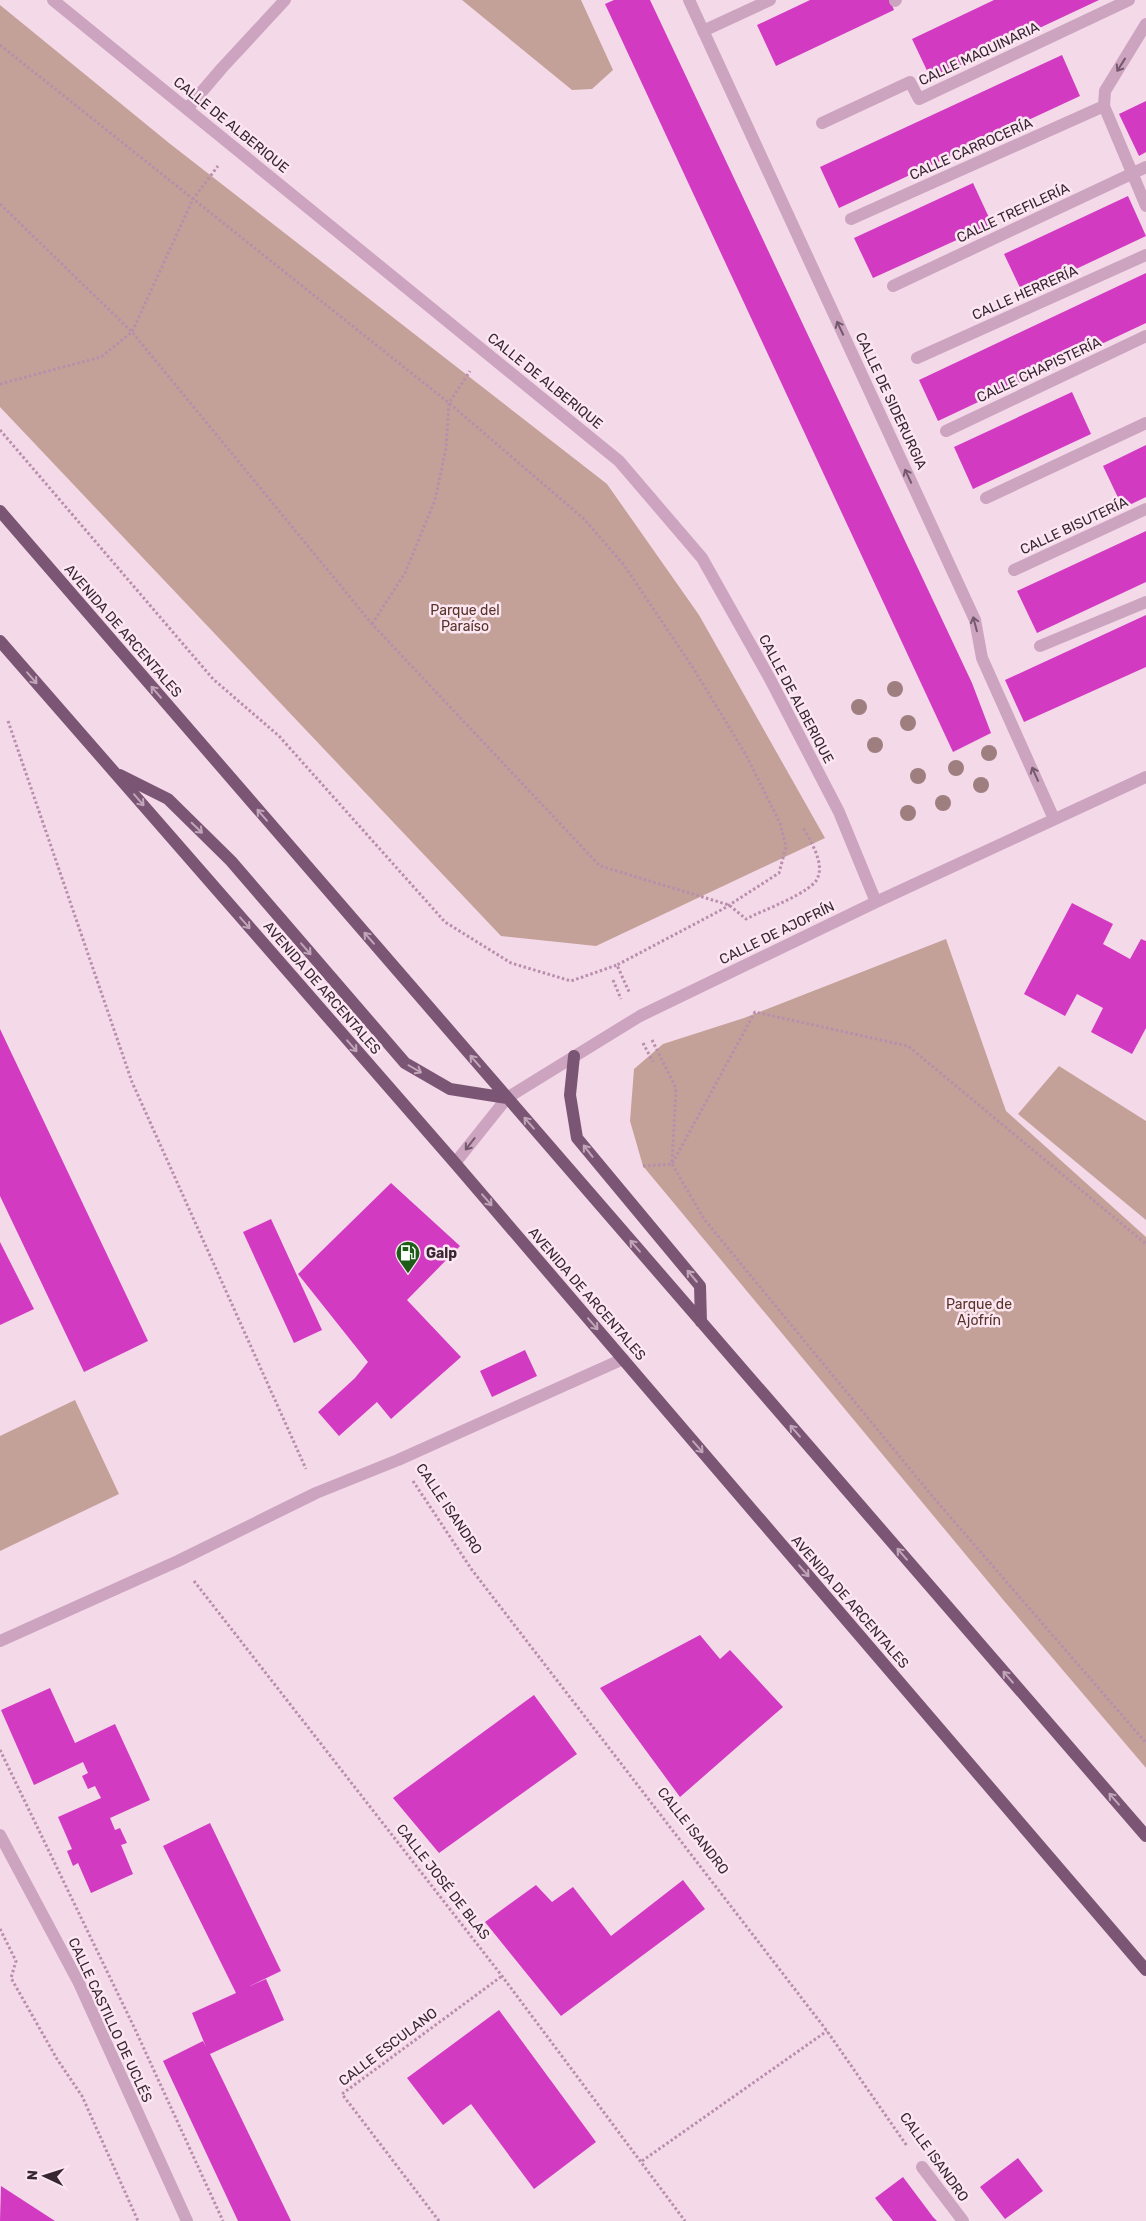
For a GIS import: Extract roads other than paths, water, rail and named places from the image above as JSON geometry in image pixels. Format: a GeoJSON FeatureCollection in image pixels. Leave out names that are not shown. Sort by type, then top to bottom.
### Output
{"type":"FeatureCollection","features":[{"type":"Feature","properties":{"kind":"main road","name":"AVENIDA DE ARCENTALES"},"geometry":{"type":"LineString","coordinates":[[0,511],[1146,1836]]}},
{"type":"Feature","properties":{"kind":"main road","name":"AVENIDA DE ARCENTALES"},"geometry":{"type":"LineString","coordinates":[[0,641],[455,1164],[1146,1970]]}},
{"type":"Feature","properties":{"kind":"main road"},"geometry":{"type":"LineString","coordinates":[[114,772],[168,799],[231,861],[405,1063],[450,1089],[507,1098]]}},
{"type":"Feature","properties":{"kind":"main road"},"geometry":{"type":"LineString","coordinates":[[574,1056],[570,1095],[578,1138],[700,1286],[701,1322]]}},
{"type":"Feature","properties":{"kind":"street","name":"CALLE DE ALBERIQUE"},"geometry":{"type":"LineString","coordinates":[[53,0],[619,461],[702,558],[770,679],[839,812],[876,902]]}},
{"type":"Feature","properties":{"kind":"street"},"geometry":{"type":"LineString","coordinates":[[187,109],[285,0]]}},
{"type":"Feature","properties":{"kind":"street","name":"CALLE DE SIDERURGIA"},"geometry":{"type":"LineString","coordinates":[[689,0],[975,620],[982,658],[1054,819]]}},
{"type":"Feature","properties":{"kind":"street"},"geometry":{"type":"LineString","coordinates":[[702,31],[770,0]]}},
{"type":"Feature","properties":{"kind":"street","name":"CALLE MAQUINARIA"},"geometry":{"type":"LineString","coordinates":[[822,123],[910,82],[919,99],[1129,0]]}},
{"type":"Feature","properties":{"kind":"street"},"geometry":{"type":"LineString","coordinates":[[1146,24],[1142,37],[1105,91],[1104,106],[1130,174],[1146,206]]}},
{"type":"Feature","properties":{"kind":"street","name":"CALLE CARROCERÍA"},"geometry":{"type":"LineString","coordinates":[[851,219],[1104,106]]}},
{"type":"Feature","properties":{"kind":"street","name":"CALLE TREFILERÍA"},"geometry":{"type":"LineString","coordinates":[[892,286],[1146,167]]}},
{"type":"Feature","properties":{"kind":"street","name":"CALLE HERRERÍA"},"geometry":{"type":"LineString","coordinates":[[917,358],[1146,255]]}},
{"type":"Feature","properties":{"kind":"street","name":"CALLE CHAPISTERÍA"},"geometry":{"type":"LineString","coordinates":[[946,430],[1146,336]]}},
{"type":"Feature","properties":{"kind":"street"},"geometry":{"type":"LineString","coordinates":[[986,498],[1146,423]]}},
{"type":"Feature","properties":{"kind":"street","name":"CALLE BISUTERÍA"},"geometry":{"type":"LineString","coordinates":[[1014,570],[1146,509]]}},
{"type":"Feature","properties":{"kind":"street"},"geometry":{"type":"LineString","coordinates":[[1040,646],[1146,602]]}},
{"type":"Feature","properties":{"kind":"street","name":"CALLE DE AJOFRÍN"},"geometry":{"type":"LineString","coordinates":[[455,1164],[507,1098],[640,1016],[876,902],[1146,777]]}},
{"type":"Feature","properties":{"kind":"street"},"geometry":{"type":"LineString","coordinates":[[0,1640],[178,1561],[316,1493],[398,1460],[623,1359]]}},
{"type":"Feature","properties":{"kind":"street","name":"CALLE CASTILLO DE UCLÉS"},"geometry":{"type":"LineString","coordinates":[[0,1836],[78,1983],[187,2221]]}},
{"type":"Feature","properties":{"kind":"street","name":"CALLE ISANDRO"},"geometry":{"type":"LineString","coordinates":[[922,2167],[963,2221]]}},
{"type":"Feature","properties":{"kind":"place","name":"Galp"},"geometry":{"type":"Point","coordinates":[408,1274]}},
{"type":"Feature","properties":{"kind":"park label","name":"Parque del Paraíso"},"geometry":{"type":"Point","coordinates":[465,618]}},
{"type":"Feature","properties":{"kind":"park label","name":"Parque de Ajofrín"},"geometry":{"type":"Point","coordinates":[979,1312]}}]}
